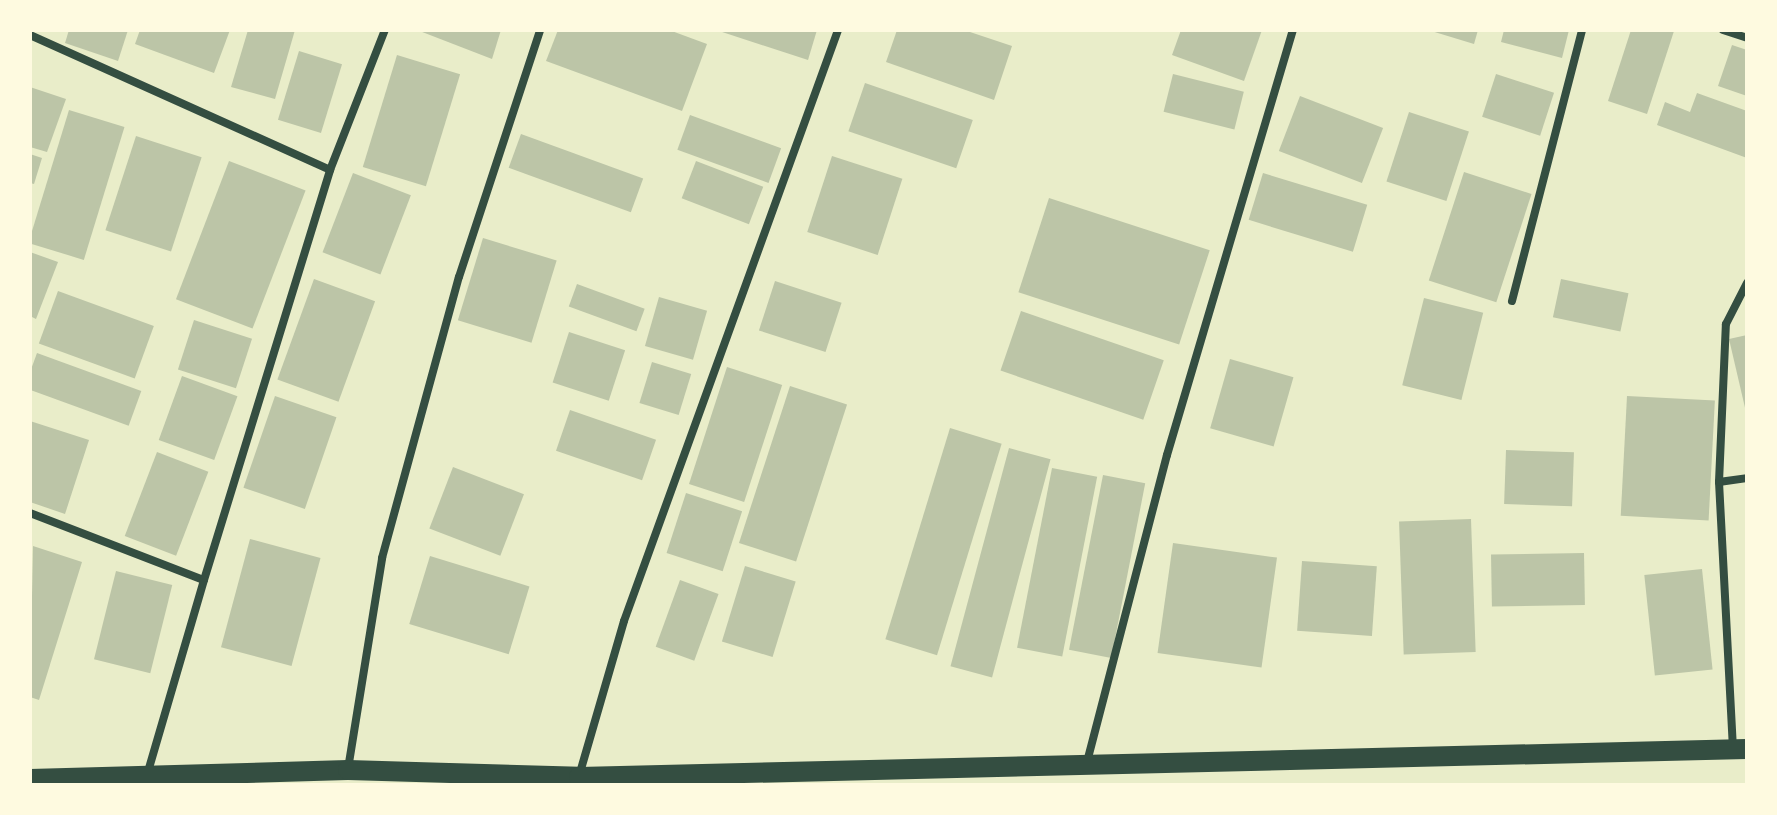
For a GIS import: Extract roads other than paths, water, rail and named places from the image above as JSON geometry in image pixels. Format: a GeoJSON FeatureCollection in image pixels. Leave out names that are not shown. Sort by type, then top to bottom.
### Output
{"type":"FeatureCollection","features":[{"type":"Feature","properties":{"kind":"main road"},"geometry":{"type":"LineString","coordinates":[[30,779],[348,770],[579,777],[1740,750]]}},
{"type":"Feature","properties":{"kind":"street"},"geometry":{"type":"LineString","coordinates":[[147,777],[330,170],[385,30]]}},
{"type":"Feature","properties":{"kind":"street"},"geometry":{"type":"LineString","coordinates":[[348,770],[382,558],[459,277],[540,30]]}},
{"type":"Feature","properties":{"kind":"street"},"geometry":{"type":"LineString","coordinates":[[579,777],[624,621],[838,30]]}},
{"type":"Feature","properties":{"kind":"street"},"geometry":{"type":"LineString","coordinates":[[1085,767],[1167,455],[1293,30]]}},
{"type":"Feature","properties":{"kind":"street"},"geometry":{"type":"LineString","coordinates":[[1512,301],[1582,30]]}},
{"type":"Feature","properties":{"kind":"street"},"geometry":{"type":"LineString","coordinates":[[1723,30],[1747,38]]}},
{"type":"Feature","properties":{"kind":"street"},"geometry":{"type":"LineString","coordinates":[[30,35],[330,170]]}},
{"type":"Feature","properties":{"kind":"street"},"geometry":{"type":"LineString","coordinates":[[1740,750],[1719,482],[1726,324],[1747,283]]}},
{"type":"Feature","properties":{"kind":"street"},"geometry":{"type":"LineString","coordinates":[[1719,482],[1747,478]]}},
{"type":"Feature","properties":{"kind":"street"},"geometry":{"type":"LineString","coordinates":[[30,513],[204,580]]}}]}
